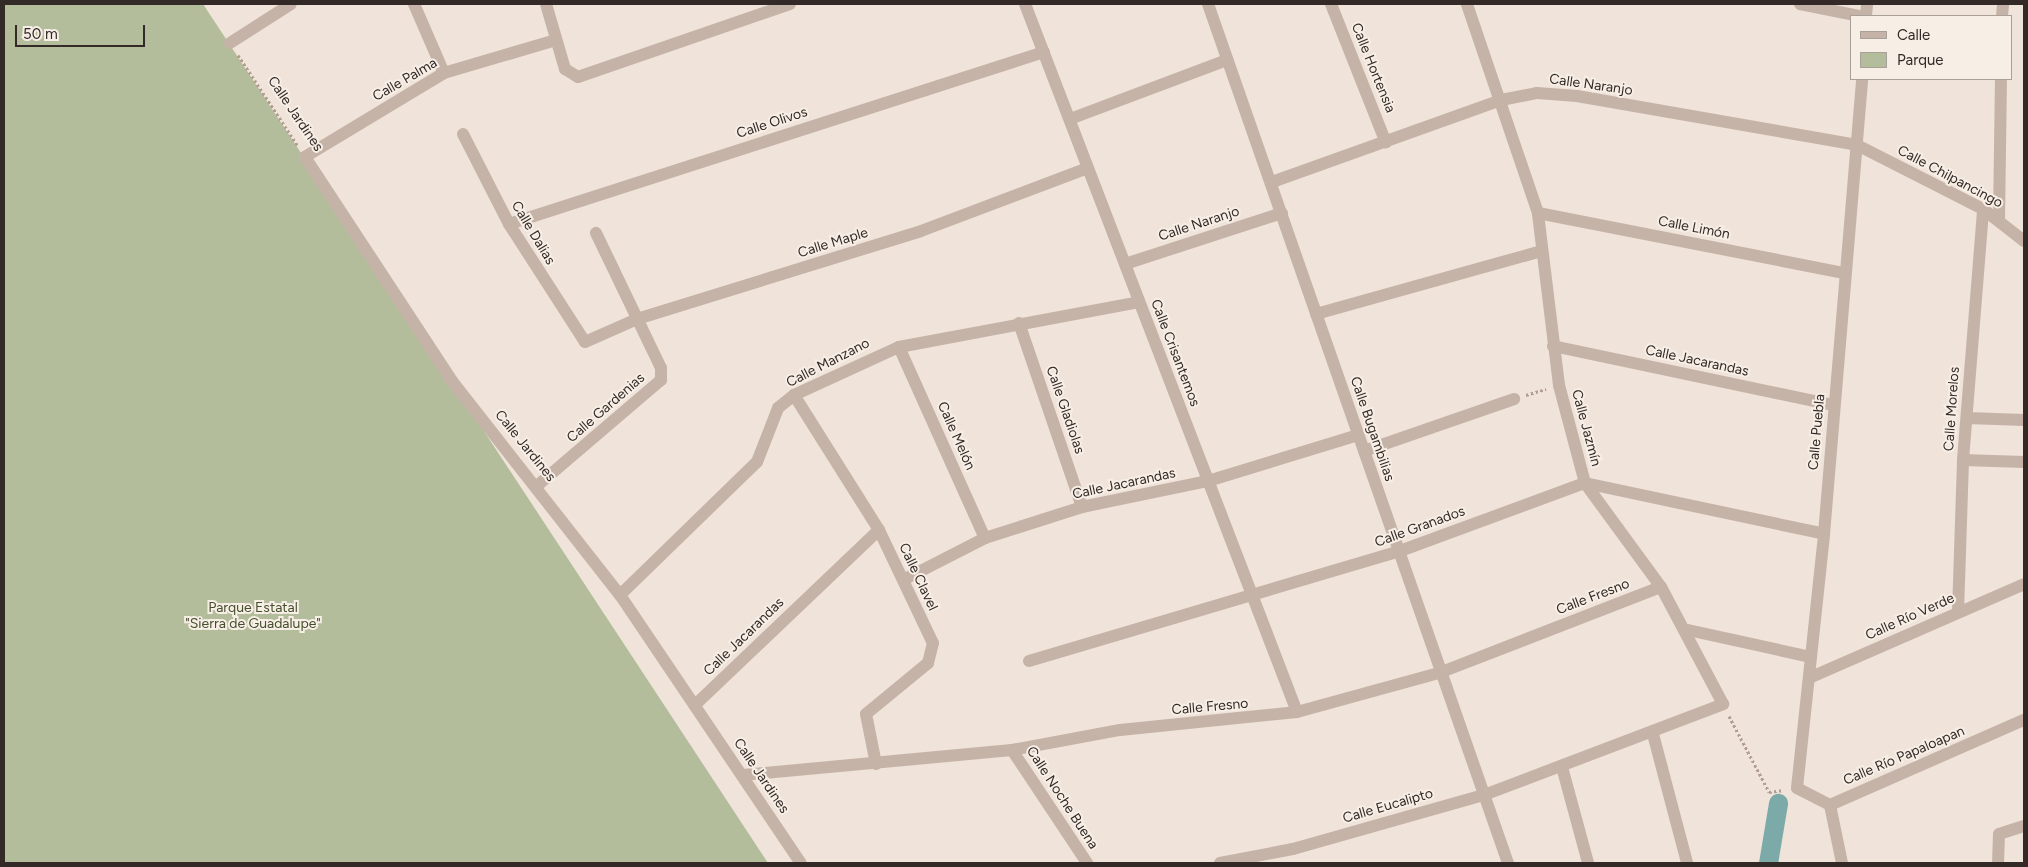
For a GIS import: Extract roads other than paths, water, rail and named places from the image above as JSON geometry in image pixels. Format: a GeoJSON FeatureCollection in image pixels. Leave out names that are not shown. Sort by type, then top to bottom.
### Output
{"type":"FeatureCollection","features":[{"type":"Feature","properties":{"kind":"street"},"geometry":{"type":"LineString","coordinates":[[230,44],[291,4]]}},
{"type":"Feature","properties":{"kind":"street"},"geometry":{"type":"LineString","coordinates":[[414,4],[444,73]]}},
{"type":"Feature","properties":{"kind":"street"},"geometry":{"type":"LineString","coordinates":[[546,4],[556,40],[570,75],[578,76],[767,7],[790,4]]}},
{"type":"Feature","properties":{"kind":"street","name":"Calle Crisantemos"},"geometry":{"type":"LineString","coordinates":[[1025,4],[1297,712]]}},
{"type":"Feature","properties":{"kind":"street","name":"Calle Bugambilias"},"geometry":{"type":"LineString","coordinates":[[1208,4],[1400,551],[1439,673],[1508,863]]}},
{"type":"Feature","properties":{"kind":"street","name":"Calle Hortensia"},"geometry":{"type":"LineString","coordinates":[[1331,4],[1386,142]]}},
{"type":"Feature","properties":{"kind":"street","name":"Calle Jazmín"},"geometry":{"type":"LineString","coordinates":[[1467,4],[1538,213],[1541,251],[1559,385],[1585,483],[1661,587],[1688,630],[1723,704]]}},
{"type":"Feature","properties":{"kind":"street"},"geometry":{"type":"LineString","coordinates":[[1800,4],[1854,15]]}},
{"type":"Feature","properties":{"kind":"street","name":"Calle Palma"},"geometry":{"type":"LineString","coordinates":[[305,157],[444,73],[556,40]]}},
{"type":"Feature","properties":{"kind":"street","name":"Calle Olivos"},"geometry":{"type":"LineString","coordinates":[[509,224],[1044,52]]}},
{"type":"Feature","properties":{"kind":"street"},"geometry":{"type":"LineString","coordinates":[[1070,119],[1227,60]]}},
{"type":"Feature","properties":{"kind":"street","name":"Calle Puebla"},"geometry":{"type":"LineString","coordinates":[[1830,805],[1797,788],[1824,534],[1844,273],[1862,80]]}},
{"type":"Feature","properties":{"kind":"street"},"geometry":{"type":"LineString","coordinates":[[1999,220],[2002,80]]}},
{"type":"Feature","properties":{"kind":"street","name":"Calle Naranjo"},"geometry":{"type":"LineString","coordinates":[[1272,182],[1501,100],[1537,93],[1577,96],[1857,145]]}},
{"type":"Feature","properties":{"kind":"street","name":"Calle Dalias"},"geometry":{"type":"LineString","coordinates":[[463,134],[509,224],[585,342]]}},
{"type":"Feature","properties":{"kind":"street","name":"Calle Chilpancingo"},"geometry":{"type":"LineString","coordinates":[[1857,145],[1983,209],[2024,241]]}},
{"type":"Feature","properties":{"kind":"street","name":"Calle Jardines"},"geometry":{"type":"LineString","coordinates":[[305,157],[452,381],[538,485],[620,595],[801,863]]}},
{"type":"Feature","properties":{"kind":"street","name":"Calle Maple"},"geometry":{"type":"LineString","coordinates":[[585,342],[637,319],[921,231],[1088,168]]}},
{"type":"Feature","properties":{"kind":"street","name":"Calle Morelos"},"geometry":{"type":"LineString","coordinates":[[1958,612],[1964,460],[1983,209]]}},
{"type":"Feature","properties":{"kind":"street","name":"Calle Naranjo"},"geometry":{"type":"LineString","coordinates":[[1125,264],[1282,213]]}},
{"type":"Feature","properties":{"kind":"street","name":"Calle Limón"},"geometry":{"type":"LineString","coordinates":[[1538,213],[1844,273]]}},
{"type":"Feature","properties":{"kind":"street","name":"Calle Gardenias"},"geometry":{"type":"LineString","coordinates":[[538,485],[661,380],[661,368],[596,233]]}},
{"type":"Feature","properties":{"kind":"street"},"geometry":{"type":"LineString","coordinates":[[1316,314],[1541,251]]}},
{"type":"Feature","properties":{"kind":"street","name":"Calle Manzano"},"geometry":{"type":"LineString","coordinates":[[620,595],[757,462],[778,408],[794,395],[899,347],[1018,323],[1139,302]]}},
{"type":"Feature","properties":{"kind":"street","name":"Calle Gladiolas"},"geometry":{"type":"LineString","coordinates":[[1018,323],[1082,507]]}},
{"type":"Feature","properties":{"kind":"street","name":"Calle Jacarandas"},"geometry":{"type":"LineString","coordinates":[[1553,346],[1834,405]]}},
{"type":"Feature","properties":{"kind":"street","name":"Calle Melón"},"geometry":{"type":"LineString","coordinates":[[899,347],[985,538]]}},
{"type":"Feature","properties":{"kind":"street","name":"Calle Clavel"},"geometry":{"type":"LineString","coordinates":[[794,395],[879,530],[904,580],[932,644],[932,654],[866,714],[876,764]]}},
{"type":"Feature","properties":{"kind":"street"},"geometry":{"type":"LineString","coordinates":[[1364,452],[1514,399]]}},
{"type":"Feature","properties":{"kind":"street"},"geometry":{"type":"LineString","coordinates":[[1967,418],[2024,420]]}},
{"type":"Feature","properties":{"kind":"street","name":"Calle Jacarandas"},"geometry":{"type":"LineString","coordinates":[[904,580],[985,538],[1082,507],[1208,481],[1358,435]]}},
{"type":"Feature","properties":{"kind":"street"},"geometry":{"type":"LineString","coordinates":[[1964,460],[2024,462]]}},
{"type":"Feature","properties":{"kind":"street"},"geometry":{"type":"LineString","coordinates":[[1585,483],[1824,534]]}},
{"type":"Feature","properties":{"kind":"street","name":"Calle Granados"},"geometry":{"type":"LineString","coordinates":[[1029,661],[1253,597],[1400,551],[1585,483]]}},
{"type":"Feature","properties":{"kind":"street","name":"Calle Jacarandas"},"geometry":{"type":"LineString","coordinates":[[695,705],[879,530]]}},
{"type":"Feature","properties":{"kind":"street","name":"Calle Río Verde"},"geometry":{"type":"LineString","coordinates":[[1809,678],[2024,584]]}},
{"type":"Feature","properties":{"kind":"street","name":"Calle Fresno"},"geometry":{"type":"LineString","coordinates":[[743,775],[1012,750],[1120,730],[1297,712],[1439,673],[1661,587]]}},
{"type":"Feature","properties":{"kind":"street"},"geometry":{"type":"LineString","coordinates":[[1688,630],[1811,657]]}},
{"type":"Feature","properties":{"kind":"street","name":"Calle Eucalipto"},"geometry":{"type":"LineString","coordinates":[[1220,863],[1294,849],[1484,795],[1653,734],[1723,704]]}},
{"type":"Feature","properties":{"kind":"street","name":"Calle Río Papaloapan"},"geometry":{"type":"LineString","coordinates":[[1830,805],[2024,720]]}},
{"type":"Feature","properties":{"kind":"street"},"geometry":{"type":"LineString","coordinates":[[1653,734],[1687,863]]}},
{"type":"Feature","properties":{"kind":"street","name":"Calle Noche Buena"},"geometry":{"type":"LineString","coordinates":[[1012,750],[1087,863]]}},
{"type":"Feature","properties":{"kind":"street"},"geometry":{"type":"LineString","coordinates":[[1562,767],[1588,863]]}},
{"type":"Feature","properties":{"kind":"street"},"geometry":{"type":"LineString","coordinates":[[1830,805],[1842,863]]}},
{"type":"Feature","properties":{"kind":"street"},"geometry":{"type":"LineString","coordinates":[[1998,863],[1999,834],[2024,826]]}},
{"type":"Feature","properties":{"kind":"waterway"},"geometry":{"type":"LineString","coordinates":[[1768,863],[1778,803]]}},
{"type":"Feature","properties":{"kind":"park label","name":"Parque Estatal \"Sierra de Guadalupe\""},"geometry":{"type":"Point","coordinates":[253,616]}}]}
